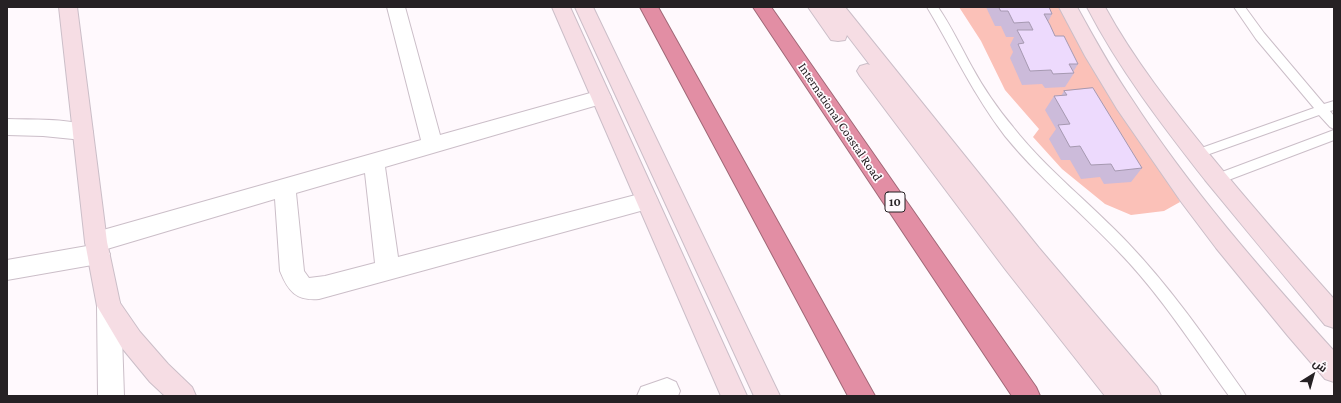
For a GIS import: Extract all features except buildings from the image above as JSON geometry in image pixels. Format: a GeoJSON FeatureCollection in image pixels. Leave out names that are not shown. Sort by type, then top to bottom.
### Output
{"type":"FeatureCollection","features":[{"type":"Feature","properties":{"kind":"highway"},"geometry":{"type":"LineString","coordinates":[[649,7],[862,396]]}},
{"type":"Feature","properties":{"kind":"highway","name":"International Coastal Road"},"geometry":{"type":"LineString","coordinates":[[762,7],[1027,396]]}},
{"type":"Feature","properties":{"kind":"main road"},"geometry":{"type":"LineString","coordinates":[[68,7],[97,248],[109,306],[131,340],[159,373],[183,396]]}},
{"type":"Feature","properties":{"kind":"main road"},"geometry":{"type":"LineString","coordinates":[[561,7],[734,396]]}},
{"type":"Feature","properties":{"kind":"main road"},"geometry":{"type":"LineString","coordinates":[[584,7],[768,396]]}},
{"type":"Feature","properties":{"kind":"main road"},"geometry":{"type":"LineString","coordinates":[[817,7],[1014,262],[1121,396]]}},
{"type":"Feature","properties":{"kind":"main road"},"geometry":{"type":"LineString","coordinates":[[835,7],[1031,255],[1148,396]]}},
{"type":"Feature","properties":{"kind":"main road"},"geometry":{"type":"LineString","coordinates":[[1068,7],[1097,60],[1184,188],[1284,313],[1334,370]]}},
{"type":"Feature","properties":{"kind":"main road"},"geometry":{"type":"LineString","coordinates":[[1096,7],[1126,58],[1157,102],[1272,246],[1334,317]]}},
{"type":"Feature","properties":{"kind":"main road"},"geometry":{"type":"LineString","coordinates":[[1165,162],[1197,154]]}},
{"type":"Feature","properties":{"kind":"main road"},"geometry":{"type":"LineString","coordinates":[[1184,188],[1218,179]]}},
{"type":"Feature","properties":{"kind":"street"},"geometry":{"type":"LineString","coordinates":[[396,7],[433,146]]}},
{"type":"Feature","properties":{"kind":"street"},"geometry":{"type":"LineString","coordinates":[[7,270],[97,248],[285,188],[601,97]]}},
{"type":"Feature","properties":{"kind":"street"},"geometry":{"type":"LineString","coordinates":[[7,127],[43,128],[83,132]]}},
{"type":"Feature","properties":{"kind":"street"},"geometry":{"type":"LineString","coordinates":[[374,163],[388,270]]}},
{"type":"Feature","properties":{"kind":"street"},"geometry":{"type":"LineString","coordinates":[[285,188],[292,272],[295,281],[302,287],[311,289],[325,287],[647,201]]}},
{"type":"Feature","properties":{"kind":"street"},"geometry":{"type":"LineString","coordinates":[[109,306],[111,396]]}},
{"type":"Feature","properties":{"kind":"lane"},"geometry":{"type":"LineString","coordinates":[[932,7],[954,41],[979,90],[1016,140],[1065,193],[1116,241],[1149,276],[1176,309],[1238,396]]}},
{"type":"Feature","properties":{"kind":"lane"},"geometry":{"type":"LineString","coordinates":[[1239,7],[1260,36],[1334,124]]}},
{"type":"Feature","properties":{"kind":"lane"},"geometry":{"type":"LineString","coordinates":[[1197,154],[1334,105]]}},
{"type":"Feature","properties":{"kind":"lane"},"geometry":{"type":"LineString","coordinates":[[1218,179],[1334,135]]}},
{"type":"Feature","properties":{"kind":"shaded area"},"geometry":{"type":"Polygon","coordinates":[[[959,7],[1060,7],[1096,74],[1170,182],[1180,202],[1164,211],[1131,215],[1105,204],[1062,169],[1033,137],[1039,129],[1005,90],[981,41],[959,7]]]}}]}
